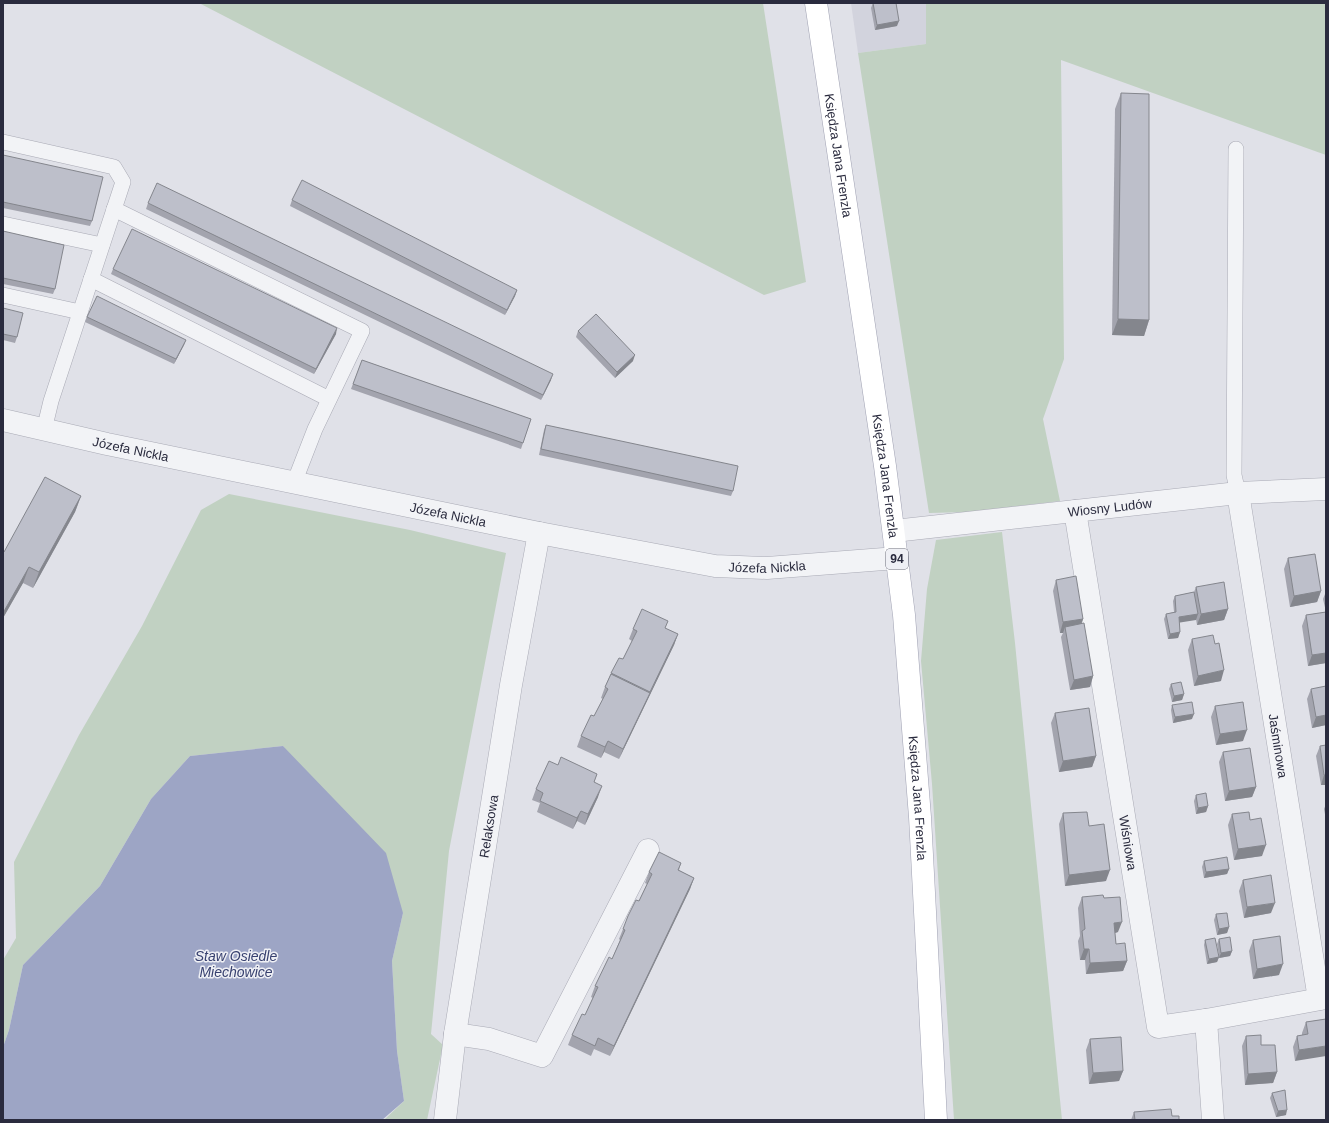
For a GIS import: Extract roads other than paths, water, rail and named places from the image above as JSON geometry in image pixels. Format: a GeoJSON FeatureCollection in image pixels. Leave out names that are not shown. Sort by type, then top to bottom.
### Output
{"type":"FeatureCollection","features":[{"type":"Feature","properties":{"kind":"main road","name":"Księdza Jana Frenzla"},"geometry":{"type":"LineString","coordinates":[[816,3],[894,531],[904,615],[915,748],[936,1120]]}},
{"type":"Feature","properties":{"kind":"street","name":"Józefa Nickla"},"geometry":{"type":"LineString","coordinates":[[3,420],[294,483],[540,533],[715,566],[774,568],[897,558]]}},
{"type":"Feature","properties":{"kind":"street","name":"Wiosny Ludów"},"geometry":{"type":"LineString","coordinates":[[894,531],[1238,493],[1326,489]]}},
{"type":"Feature","properties":{"kind":"street","name":"Jaśminowa"},"geometry":{"type":"LineString","coordinates":[[1238,493],[1322,999]]}},
{"type":"Feature","properties":{"kind":"street","name":"Wiśniowa"},"geometry":{"type":"LineString","coordinates":[[1074,512],[1158,1027],[1206,1020]]}},
{"type":"Feature","properties":{"kind":"street","name":"Relaksowa"},"geometry":{"type":"LineString","coordinates":[[445,1120],[455,1034],[510,685],[540,533]]}},
{"type":"Feature","properties":{"kind":"street"},"geometry":{"type":"LineString","coordinates":[[455,1034],[489,1039],[542,1056],[648,850]]}},
{"type":"Feature","properties":{"kind":"street"},"geometry":{"type":"LineString","coordinates":[[1213,1120],[1206,1020],[1322,999]]}},
{"type":"Feature","properties":{"kind":"lane"},"geometry":{"type":"LineString","coordinates":[[3,142],[114,167],[122,182],[51,400],[44,430]]}},
{"type":"Feature","properties":{"kind":"lane"},"geometry":{"type":"LineString","coordinates":[[1236,149],[1234,475],[1238,493]]}},
{"type":"Feature","properties":{"kind":"lane"},"geometry":{"type":"LineString","coordinates":[[114,209],[362,331],[315,429],[294,483]]}},
{"type":"Feature","properties":{"kind":"lane"},"geometry":{"type":"LineString","coordinates":[[3,224],[102,245]]}},
{"type":"Feature","properties":{"kind":"lane"},"geometry":{"type":"LineString","coordinates":[[91,279],[329,399]]}},
{"type":"Feature","properties":{"kind":"lane"},"geometry":{"type":"LineString","coordinates":[[3,295],[80,312]]}},
{"type":"Feature","properties":{"kind":"water","name":"Staw Osiedle Miechowice"},"geometry":{"type":"Polygon","coordinates":[[[283,746],[386,853],[403,913],[392,961],[397,1051],[404,1101],[382,1120],[3,1120],[3,1047],[9,1030],[23,965],[100,886],[151,799],[190,756],[283,746]]]}}]}
